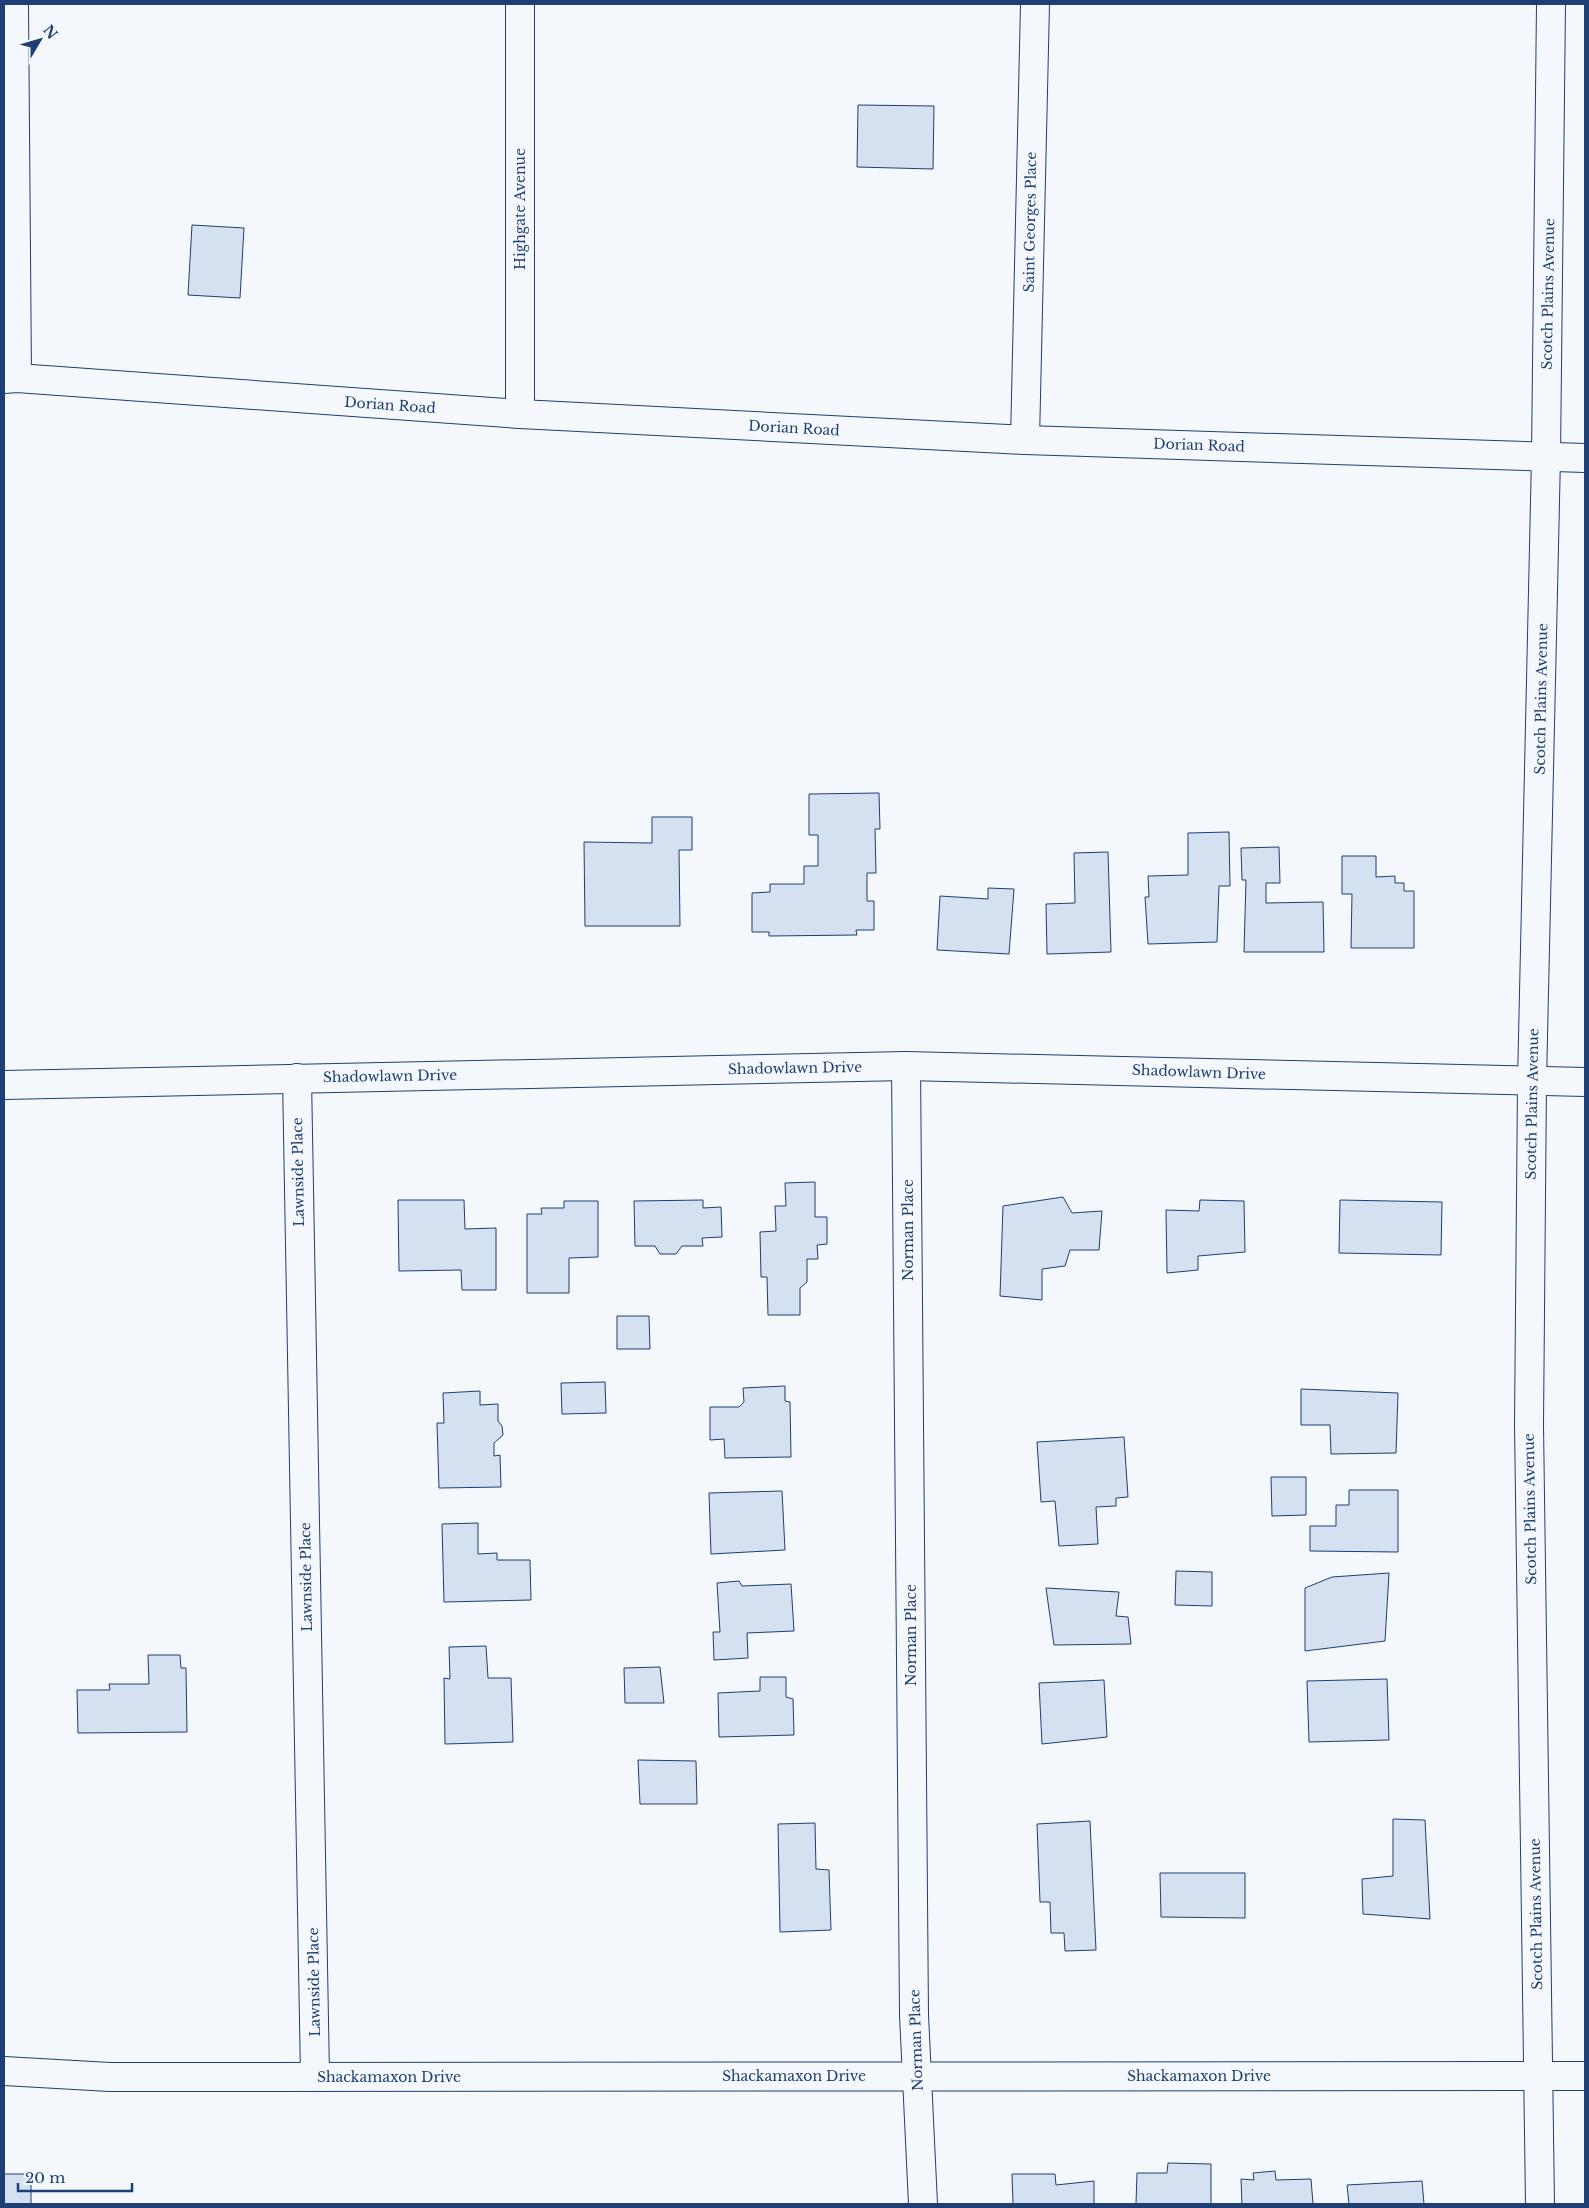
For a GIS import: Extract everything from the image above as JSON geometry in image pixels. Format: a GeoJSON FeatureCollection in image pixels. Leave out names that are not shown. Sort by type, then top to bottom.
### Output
{"type":"FeatureCollection","features":[{"type":"Feature","properties":{"kind":"street"},"geometry":{"type":"LineString","coordinates":[[10,379],[14,4]]}},
{"type":"Feature","properties":{"kind":"street","name":"Highgate Avenue"},"geometry":{"type":"LineString","coordinates":[[520,4],[520,414]]}},
{"type":"Feature","properties":{"kind":"street","name":"Saint Georges Place"},"geometry":{"type":"LineString","coordinates":[[1025,440],[1035,4]]}},
{"type":"Feature","properties":{"kind":"street","name":"Scotch Plains Avenue"},"geometry":{"type":"LineString","coordinates":[[1540,2204],[1529,1425],[1532,1082],[1546,457],[1551,4]]}},
{"type":"Feature","properties":{"kind":"street","name":"Dorian Road"},"geometry":{"type":"LineString","coordinates":[[10,379],[520,414],[1025,440],[1585,458]]}},
{"type":"Feature","properties":{"kind":"street","name":"Shadowlawn Drive"},"geometry":{"type":"LineString","coordinates":[[4,1085],[906,1066],[1585,1082]]}},
{"type":"Feature","properties":{"kind":"street","name":"Norman Place"},"geometry":{"type":"LineString","coordinates":[[906,1066],[914,2005],[923,2204]]}},
{"type":"Feature","properties":{"kind":"street","name":"Lawnside Place"},"geometry":{"type":"LineString","coordinates":[[296,1078],[316,2076]]}},
{"type":"Feature","properties":{"kind":"street","name":"Shackamaxon Drive"},"geometry":{"type":"LineString","coordinates":[[4,2071],[110,2077],[1585,2076]]}},
{"type":"Feature","properties":{"kind":"building"},"geometry":{"type":"Polygon","coordinates":[[[858,105],[934,106],[933,169],[857,167],[858,105]]]}},
{"type":"Feature","properties":{"kind":"building"},"geometry":{"type":"Polygon","coordinates":[[[192,225],[244,228],[240,298],[188,295],[192,225]]]}},
{"type":"Feature","properties":{"kind":"building"},"geometry":{"type":"Polygon","coordinates":[[[879,793],[880,829],[875,829],[876,873],[867,873],[867,901],[874,901],[874,930],[856,930],[857,935],[769,936],[769,932],[752,932],[752,893],[770,892],[770,884],[804,884],[804,866],[818,866],[818,835],[809,835],[809,794],[879,793]]]}},
{"type":"Feature","properties":{"kind":"building"},"geometry":{"type":"Polygon","coordinates":[[[652,817],[692,817],[692,850],[679,850],[680,926],[585,926],[584,842],[652,843],[652,817]]]}},
{"type":"Feature","properties":{"kind":"building"},"geometry":{"type":"Polygon","coordinates":[[[1229,832],[1230,886],[1219,886],[1217,942],[1148,944],[1145,897],[1149,897],[1148,876],[1188,875],[1188,833],[1229,832]]]}},
{"type":"Feature","properties":{"kind":"building"},"geometry":{"type":"Polygon","coordinates":[[[1279,847],[1280,883],[1266,883],[1266,903],[1323,902],[1324,952],[1244,952],[1246,880],[1242,880],[1241,848],[1279,847]]]}},
{"type":"Feature","properties":{"kind":"building"},"geometry":{"type":"Polygon","coordinates":[[[1108,852],[1111,952],[1047,954],[1046,904],[1075,903],[1074,853],[1108,852]]]}},
{"type":"Feature","properties":{"kind":"building"},"geometry":{"type":"Polygon","coordinates":[[[1342,856],[1376,856],[1376,877],[1395,876],[1395,883],[1404,883],[1404,891],[1414,891],[1414,948],[1351,948],[1352,894],[1342,894],[1342,856]]]}},
{"type":"Feature","properties":{"kind":"building"},"geometry":{"type":"Polygon","coordinates":[[[988,888],[1014,889],[1009,954],[937,950],[940,896],[988,899],[988,888]]]}},
{"type":"Feature","properties":{"kind":"building"},"geometry":{"type":"Polygon","coordinates":[[[815,1182],[815,1217],[827,1217],[827,1244],[817,1245],[818,1259],[807,1259],[807,1282],[800,1288],[800,1315],[768,1315],[767,1277],[761,1277],[760,1232],[776,1231],[775,1206],[786,1206],[785,1183],[815,1182]]]}},
{"type":"Feature","properties":{"kind":"building"},"geometry":{"type":"Polygon","coordinates":[[[1063,1197],[1072,1213],[1102,1211],[1099,1250],[1070,1250],[1065,1266],[1042,1269],[1042,1300],[1000,1296],[1003,1206],[1063,1197]]]}},
{"type":"Feature","properties":{"kind":"building"},"geometry":{"type":"Polygon","coordinates":[[[398,1200],[464,1200],[465,1229],[496,1228],[496,1290],[462,1290],[461,1270],[399,1271],[398,1200]]]}},
{"type":"Feature","properties":{"kind":"building"},"geometry":{"type":"Polygon","coordinates":[[[703,1200],[703,1208],[721,1207],[722,1237],[702,1238],[703,1246],[682,1246],[676,1254],[660,1254],[655,1246],[635,1246],[634,1201],[703,1200]]]}},
{"type":"Feature","properties":{"kind":"building"},"geometry":{"type":"Polygon","coordinates":[[[1200,1200],[1244,1201],[1245,1252],[1198,1256],[1198,1270],[1167,1273],[1166,1210],[1199,1211],[1200,1200]]]}},
{"type":"Feature","properties":{"kind":"building"},"geometry":{"type":"Polygon","coordinates":[[[1340,1200],[1442,1202],[1441,1255],[1339,1253],[1340,1200]]]}},
{"type":"Feature","properties":{"kind":"building"},"geometry":{"type":"Polygon","coordinates":[[[564,1201],[598,1201],[598,1257],[569,1258],[569,1293],[527,1293],[527,1214],[542,1214],[541,1208],[564,1208],[564,1201]]]}},
{"type":"Feature","properties":{"kind":"building"},"geometry":{"type":"Polygon","coordinates":[[[617,1316],[649,1316],[650,1349],[617,1349],[617,1316]]]}},
{"type":"Feature","properties":{"kind":"building"},"geometry":{"type":"Polygon","coordinates":[[[605,1382],[606,1413],[562,1414],[561,1383],[605,1382]]]}},
{"type":"Feature","properties":{"kind":"building"},"geometry":{"type":"Polygon","coordinates":[[[785,1386],[785,1401],[790,1402],[791,1457],[725,1458],[724,1439],[710,1440],[710,1407],[739,1407],[744,1402],[743,1388],[785,1386]]]}},
{"type":"Feature","properties":{"kind":"building"},"geometry":{"type":"Polygon","coordinates":[[[1301,1389],[1398,1393],[1396,1453],[1331,1454],[1330,1425],[1301,1425],[1301,1389]]]}},
{"type":"Feature","properties":{"kind":"building"},"geometry":{"type":"Polygon","coordinates":[[[480,1391],[480,1405],[498,1404],[498,1421],[502,1426],[503,1435],[494,1443],[494,1456],[500,1455],[501,1487],[439,1488],[437,1423],[444,1423],[443,1393],[480,1391]]]}},
{"type":"Feature","properties":{"kind":"building"},"geometry":{"type":"Polygon","coordinates":[[[1124,1437],[1128,1497],[1116,1498],[1116,1506],[1096,1507],[1098,1544],[1059,1546],[1055,1501],[1041,1502],[1037,1442],[1124,1437]]]}},
{"type":"Feature","properties":{"kind":"building"},"geometry":{"type":"Polygon","coordinates":[[[1271,1477],[1306,1477],[1306,1515],[1272,1516],[1271,1477]]]}},
{"type":"Feature","properties":{"kind":"building"},"geometry":{"type":"Polygon","coordinates":[[[1349,1490],[1398,1490],[1398,1552],[1310,1551],[1310,1526],[1336,1526],[1336,1505],[1349,1505],[1349,1490]]]}},
{"type":"Feature","properties":{"kind":"building"},"geometry":{"type":"Polygon","coordinates":[[[782,1491],[785,1550],[711,1554],[709,1493],[782,1491]]]}},
{"type":"Feature","properties":{"kind":"building"},"geometry":{"type":"Polygon","coordinates":[[[478,1523],[478,1554],[497,1553],[497,1560],[530,1560],[531,1600],[444,1602],[442,1524],[478,1523]]]}},
{"type":"Feature","properties":{"kind":"building"},"geometry":{"type":"Polygon","coordinates":[[[1176,1571],[1212,1572],[1212,1606],[1175,1605],[1176,1571]]]}},
{"type":"Feature","properties":{"kind":"building"},"geometry":{"type":"Polygon","coordinates":[[[1389,1573],[1385,1641],[1305,1651],[1305,1588],[1332,1577],[1389,1573]]]}},
{"type":"Feature","properties":{"kind":"building"},"geometry":{"type":"Polygon","coordinates":[[[739,1581],[742,1586],[791,1584],[794,1631],[747,1633],[748,1658],[714,1660],[713,1632],[720,1632],[717,1583],[739,1581]]]}},
{"type":"Feature","properties":{"kind":"building"},"geometry":{"type":"Polygon","coordinates":[[[1046,1588],[1119,1592],[1116,1616],[1128,1617],[1131,1644],[1054,1645],[1046,1588]]]}},
{"type":"Feature","properties":{"kind":"building"},"geometry":{"type":"Polygon","coordinates":[[[486,1646],[488,1678],[511,1678],[513,1742],[445,1744],[444,1678],[450,1679],[449,1647],[486,1646]]]}},
{"type":"Feature","properties":{"kind":"building"},"geometry":{"type":"Polygon","coordinates":[[[148,1655],[180,1655],[181,1668],[186,1668],[187,1732],[78,1733],[77,1690],[110,1690],[109,1684],[149,1684],[148,1655]]]}},
{"type":"Feature","properties":{"kind":"building"},"geometry":{"type":"Polygon","coordinates":[[[660,1667],[664,1703],[625,1703],[624,1668],[660,1667]]]}},
{"type":"Feature","properties":{"kind":"building"},"geometry":{"type":"Polygon","coordinates":[[[760,1677],[786,1677],[786,1697],[793,1699],[794,1735],[719,1737],[718,1693],[760,1691],[760,1677]]]}},
{"type":"Feature","properties":{"kind":"building"},"geometry":{"type":"Polygon","coordinates":[[[1387,1679],[1389,1740],[1309,1742],[1307,1681],[1387,1679]]]}},
{"type":"Feature","properties":{"kind":"building"},"geometry":{"type":"Polygon","coordinates":[[[1104,1680],[1107,1737],[1042,1744],[1039,1683],[1104,1680]]]}},
{"type":"Feature","properties":{"kind":"building"},"geometry":{"type":"Polygon","coordinates":[[[638,1760],[696,1761],[697,1804],[640,1804],[638,1760]]]}},
{"type":"Feature","properties":{"kind":"building"},"geometry":{"type":"Polygon","coordinates":[[[1393,1819],[1425,1820],[1430,1919],[1363,1914],[1362,1879],[1393,1876],[1393,1819]]]}},
{"type":"Feature","properties":{"kind":"building"},"geometry":{"type":"Polygon","coordinates":[[[1090,1821],[1096,1950],[1065,1951],[1064,1933],[1051,1933],[1050,1902],[1040,1902],[1037,1824],[1090,1821]]]}},
{"type":"Feature","properties":{"kind":"building"},"geometry":{"type":"Polygon","coordinates":[[[815,1823],[816,1869],[829,1870],[831,1930],[780,1932],[778,1824],[815,1823]]]}},
{"type":"Feature","properties":{"kind":"building"},"geometry":{"type":"Polygon","coordinates":[[[1160,1873],[1245,1873],[1245,1918],[1161,1917],[1160,1873]]]}},
{"type":"Feature","properties":{"kind":"building"},"geometry":{"type":"Polygon","coordinates":[[[1168,2163],[1211,2164],[1211,2204],[1136,2204],[1137,2173],[1167,2173],[1168,2163]]]}},
{"type":"Feature","properties":{"kind":"building"},"geometry":{"type":"Polygon","coordinates":[[[1275,2171],[1276,2180],[1311,2179],[1313,2204],[1242,2204],[1241,2179],[1254,2180],[1253,2173],[1275,2171]]]}},
{"type":"Feature","properties":{"kind":"building"},"geometry":{"type":"Polygon","coordinates":[[[4,2174],[31,2174],[31,2204],[4,2204],[4,2174]]]}},
{"type":"Feature","properties":{"kind":"building"},"geometry":{"type":"Polygon","coordinates":[[[1012,2174],[1055,2174],[1056,2185],[1094,2181],[1094,2204],[1013,2204],[1012,2174]]]}},
{"type":"Feature","properties":{"kind":"building"},"geometry":{"type":"Polygon","coordinates":[[[1422,2181],[1424,2204],[1349,2204],[1347,2185],[1422,2181]]]}}]}
